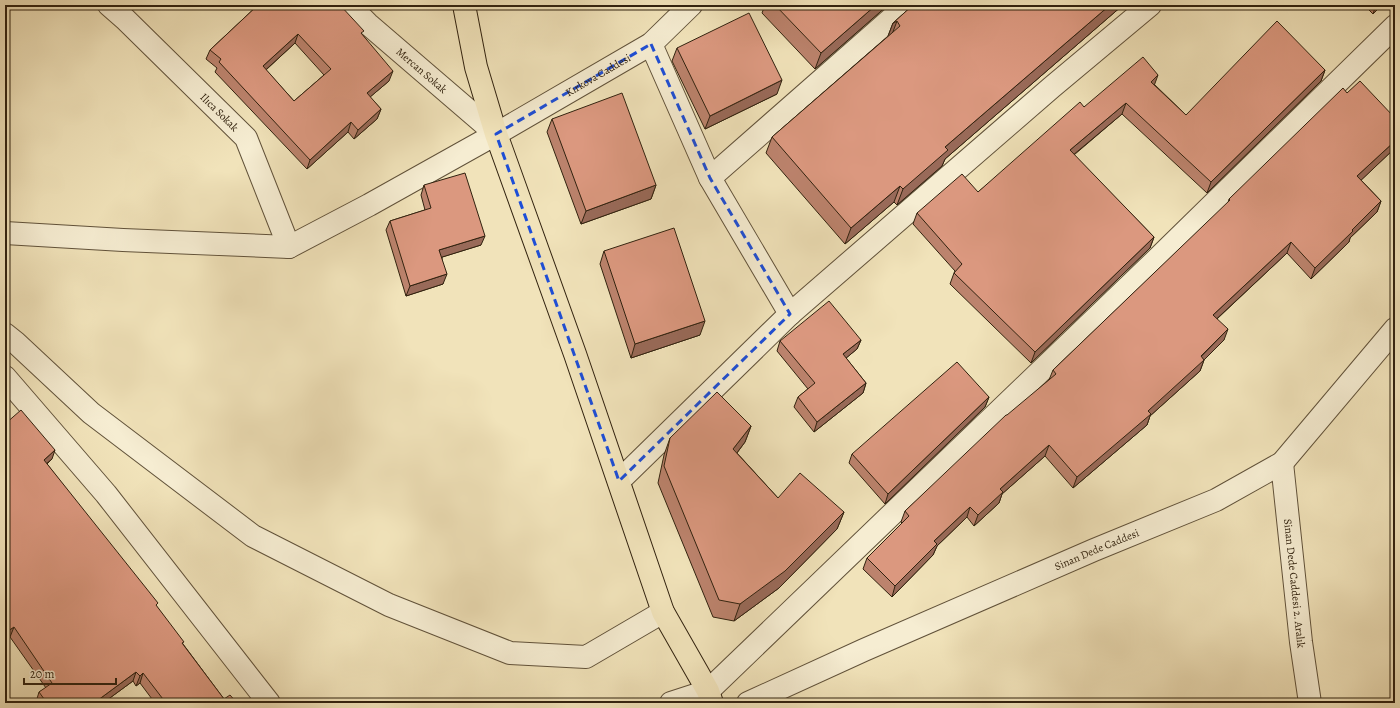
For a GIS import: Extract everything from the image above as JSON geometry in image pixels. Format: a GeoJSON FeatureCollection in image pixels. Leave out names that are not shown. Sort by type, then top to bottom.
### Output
{"type":"FeatureCollection","features":[{"type":"Feature","properties":{"kind":"main road"},"geometry":{"type":"LineString","coordinates":[[464,5],[476,67],[496,134],[575,354],[663,612],[710,697]]}},
{"type":"Feature","properties":{"kind":"street","name":"Ilıca Sokak"},"geometry":{"type":"LineString","coordinates":[[109,5],[125,18],[246,138],[289,246]]}},
{"type":"Feature","properties":{"kind":"street","name":"Mercan Sokak"},"geometry":{"type":"LineString","coordinates":[[349,5],[368,24],[496,134]]}},
{"type":"Feature","properties":{"kind":"street","name":"Kırkova Caddesi"},"geometry":{"type":"LineString","coordinates":[[289,246],[369,205],[496,134],[650,44],[691,5]]}},
{"type":"Feature","properties":{"kind":"street"},"geometry":{"type":"LineString","coordinates":[[710,178],[907,5]]}},
{"type":"Feature","properties":{"kind":"street"},"geometry":{"type":"LineString","coordinates":[[619,481],[790,314],[1052,87],[1150,5]]}},
{"type":"Feature","properties":{"kind":"street"},"geometry":{"type":"LineString","coordinates":[[671,703],[710,697],[1395,26]]}},
{"type":"Feature","properties":{"kind":"street"},"geometry":{"type":"LineString","coordinates":[[650,44],[710,178],[790,314]]}},
{"type":"Feature","properties":{"kind":"street"},"geometry":{"type":"LineString","coordinates":[[5,233],[124,240],[289,246]]}},
{"type":"Feature","properties":{"kind":"street","name":"Sinan Dede Caddesi"},"geometry":{"type":"LineString","coordinates":[[748,703],[864,650],[1079,556],[1216,500],[1282,463],[1395,329]]}},
{"type":"Feature","properties":{"kind":"street"},"geometry":{"type":"LineString","coordinates":[[5,334],[91,413],[253,536],[389,605],[510,653],[586,657],[663,612]]}},
{"type":"Feature","properties":{"kind":"street"},"geometry":{"type":"LineString","coordinates":[[5,377],[106,494],[269,703]]}},
{"type":"Feature","properties":{"kind":"street","name":"Sinan Dede Caddesi 2. Aralık"},"geometry":{"type":"LineString","coordinates":[[1282,463],[1301,642],[1310,703]]}},
{"type":"Feature","properties":{"kind":"highlighted area"},"geometry":{"type":"Polygon","coordinates":[[[651,44],[710,178],[790,314],[619,481],[496,134],[651,44]]]}},
{"type":"Feature","properties":{"kind":"building"},"geometry":{"type":"Polygon","coordinates":[[[258,5],[340,5],[364,31],[361,33],[393,71],[367,93],[381,109],[358,130],[351,122],[310,160],[219,62],[221,59],[210,50],[258,5]],[[298,34],[263,66],[294,101],[331,69],[298,34]]]}},
{"type":"Feature","properties":{"kind":"building"},"geometry":{"type":"Polygon","coordinates":[[[775,5],[876,5],[821,53],[775,5]]]}},
{"type":"Feature","properties":{"kind":"building"},"geometry":{"type":"Polygon","coordinates":[[[913,5],[1110,5],[945,147],[948,150],[903,189],[900,186],[851,228],[772,137],[900,26],[897,21],[893,23],[913,5]]]}},
{"type":"Feature","properties":{"kind":"building"},"geometry":{"type":"Polygon","coordinates":[[[749,13],[782,80],[710,116],[677,48],[749,13]]]}},
{"type":"Feature","properties":{"kind":"building"},"geometry":{"type":"Polygon","coordinates":[[[1277,21],[1325,70],[1211,182],[1126,103],[1070,150],[1154,237],[1035,352],[954,273],[962,264],[917,213],[962,174],[978,192],[1080,102],[1084,107],[1143,57],[1158,75],[1151,82],[1186,115],[1277,21]]]}},
{"type":"Feature","properties":{"kind":"building"},"geometry":{"type":"Polygon","coordinates":[[[1360,81],[1395,118],[1395,141],[1357,176],[1381,201],[1315,268],[1291,242],[1213,315],[1228,329],[1201,356],[1204,360],[1148,411],[1151,414],[1077,477],[1049,445],[1000,489],[1003,492],[978,515],[970,507],[934,541],[937,544],[895,586],[867,558],[909,516],[905,511],[1006,415],[1056,374],[1053,370],[1230,200],[1229,199],[1343,88],[1347,93],[1360,81]]]}},
{"type":"Feature","properties":{"kind":"building"},"geometry":{"type":"Polygon","coordinates":[[[622,93],[656,185],[586,211],[552,119],[622,93]]]}},
{"type":"Feature","properties":{"kind":"building"},"geometry":{"type":"Polygon","coordinates":[[[465,173],[485,236],[439,250],[447,274],[410,286],[390,221],[431,208],[424,185],[465,173]]]}},
{"type":"Feature","properties":{"kind":"building"},"geometry":{"type":"Polygon","coordinates":[[[674,228],[705,321],[635,344],[604,251],[674,228]]]}},
{"type":"Feature","properties":{"kind":"building"},"geometry":{"type":"Polygon","coordinates":[[[829,301],[861,340],[843,354],[866,383],[817,422],[798,397],[815,383],[780,341],[829,301]]]}},
{"type":"Feature","properties":{"kind":"building"},"geometry":{"type":"Polygon","coordinates":[[[957,362],[989,397],[888,494],[852,454],[957,362]]]}},
{"type":"Feature","properties":{"kind":"building"},"geometry":{"type":"Polygon","coordinates":[[[717,392],[751,426],[733,449],[778,498],[800,473],[844,512],[785,571],[740,604],[719,600],[664,466],[670,438],[717,392]]]}},
{"type":"Feature","properties":{"kind":"building"},"geometry":{"type":"Polygon","coordinates":[[[21,410],[55,450],[44,460],[158,603],[156,605],[184,642],[182,643],[224,699],[230,695],[237,703],[166,703],[143,673],[140,676],[136,672],[94,703],[47,703],[39,692],[52,683],[14,627],[5,633],[5,424],[21,410]]]}}]}
